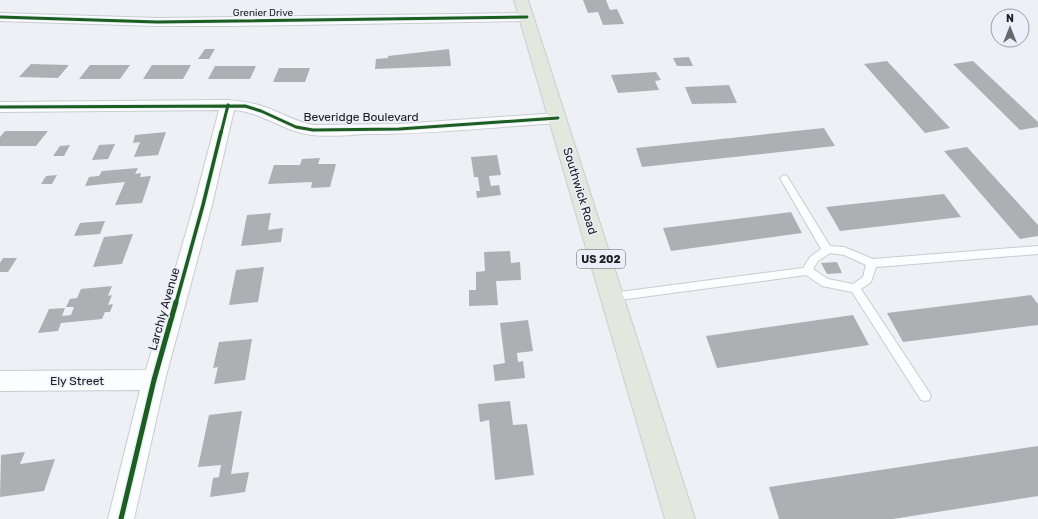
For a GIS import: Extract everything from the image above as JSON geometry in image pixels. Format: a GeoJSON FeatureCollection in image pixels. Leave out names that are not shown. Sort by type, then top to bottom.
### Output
{"type":"FeatureCollection","features":[{"type":"Feature","properties":{"kind":"highway","name":"Southwick Road"},"geometry":{"type":"LineString","coordinates":[[524,9],[680,519]]}},
{"type":"Feature","properties":{"kind":"street","name":"Grenier Drive"},"geometry":{"type":"LineString","coordinates":[[0,17],[203,22],[524,9]]}},
{"type":"Feature","properties":{"kind":"street","name":"Larchly Avenue"},"geometry":{"type":"LineString","coordinates":[[122,519],[154,380],[203,205],[228,105]]}},
{"type":"Feature","properties":{"kind":"street","name":"Beveridge Boulevard"},"geometry":{"type":"LineString","coordinates":[[0,107],[245,106],[261,111],[296,127],[313,130],[399,129],[558,118]]}},
{"type":"Feature","properties":{"kind":"street","name":"Ely Street"},"geometry":{"type":"LineString","coordinates":[[0,381],[154,380]]}},
{"type":"Feature","properties":{"kind":"lane"},"geometry":{"type":"LineString","coordinates":[[784,178],[826,250]]}},
{"type":"Feature","properties":{"kind":"lane"},"geometry":{"type":"LineString","coordinates":[[807,271],[809,263],[826,250],[844,250],[872,263],[1038,250]]}},
{"type":"Feature","properties":{"kind":"lane"},"geometry":{"type":"LineString","coordinates":[[612,297],[807,271],[826,283],[855,288],[867,280],[872,263]]}},
{"type":"Feature","properties":{"kind":"lane"},"geometry":{"type":"LineString","coordinates":[[855,288],[924,396]]}},
{"type":"Feature","properties":{"kind":"building"},"geometry":{"type":"Polygon","coordinates":[[[583,0],[606,0],[610,10],[617,9],[624,24],[603,25],[598,12],[588,13],[583,0]]]}},
{"type":"Feature","properties":{"kind":"building"},"geometry":{"type":"Polygon","coordinates":[[[205,49],[215,49],[209,59],[198,59],[205,49]]]}},
{"type":"Feature","properties":{"kind":"building"},"geometry":{"type":"Polygon","coordinates":[[[449,49],[451,66],[375,69],[376,59],[388,58],[388,56],[449,49]]]}},
{"type":"Feature","properties":{"kind":"building"},"geometry":{"type":"Polygon","coordinates":[[[689,57],[693,66],[677,66],[673,58],[689,57]]]}},
{"type":"Feature","properties":{"kind":"building"},"geometry":{"type":"Polygon","coordinates":[[[887,61],[950,128],[925,133],[864,64],[887,61]]]}},
{"type":"Feature","properties":{"kind":"building"},"geometry":{"type":"Polygon","coordinates":[[[973,61],[1038,122],[1038,127],[1020,130],[953,64],[973,61]]]}},
{"type":"Feature","properties":{"kind":"building"},"geometry":{"type":"Polygon","coordinates":[[[31,64],[69,65],[58,78],[19,77],[31,64]]]}},
{"type":"Feature","properties":{"kind":"building"},"geometry":{"type":"Polygon","coordinates":[[[90,65],[130,65],[120,79],[79,79],[90,65]]]}},
{"type":"Feature","properties":{"kind":"building"},"geometry":{"type":"Polygon","coordinates":[[[152,65],[191,65],[183,79],[143,79],[152,65]]]}},
{"type":"Feature","properties":{"kind":"building"},"geometry":{"type":"Polygon","coordinates":[[[215,66],[256,66],[250,79],[208,79],[215,66]]]}},
{"type":"Feature","properties":{"kind":"building"},"geometry":{"type":"Polygon","coordinates":[[[279,68],[310,68],[305,82],[273,82],[279,68]]]}},
{"type":"Feature","properties":{"kind":"building"},"geometry":{"type":"Polygon","coordinates":[[[656,72],[661,80],[655,81],[659,90],[618,93],[611,75],[656,72]]]}},
{"type":"Feature","properties":{"kind":"building"},"geometry":{"type":"Polygon","coordinates":[[[729,85],[737,103],[692,104],[685,87],[729,85]]]}},
{"type":"Feature","properties":{"kind":"building"},"geometry":{"type":"Polygon","coordinates":[[[824,128],[835,146],[642,167],[636,148],[824,128]]]}},
{"type":"Feature","properties":{"kind":"building"},"geometry":{"type":"Polygon","coordinates":[[[5,131],[48,131],[36,146],[0,146],[0,137],[5,131]]]}},
{"type":"Feature","properties":{"kind":"building"},"geometry":{"type":"Polygon","coordinates":[[[166,132],[158,155],[134,157],[140,142],[133,143],[135,135],[166,132]]]}},
{"type":"Feature","properties":{"kind":"building"},"geometry":{"type":"Polygon","coordinates":[[[115,144],[108,159],[92,160],[99,145],[115,144]]]}},
{"type":"Feature","properties":{"kind":"building"},"geometry":{"type":"Polygon","coordinates":[[[70,145],[64,156],[53,156],[60,146],[70,145]]]}},
{"type":"Feature","properties":{"kind":"building"},"geometry":{"type":"Polygon","coordinates":[[[967,147],[1038,225],[1038,236],[1020,239],[944,151],[967,147]]]}},
{"type":"Feature","properties":{"kind":"building"},"geometry":{"type":"Polygon","coordinates":[[[497,155],[501,175],[489,176],[491,186],[499,185],[501,195],[477,198],[476,191],[480,191],[478,177],[474,177],[471,157],[497,155]]]}},
{"type":"Feature","properties":{"kind":"building"},"geometry":{"type":"Polygon","coordinates":[[[320,158],[318,164],[336,164],[330,187],[311,188],[312,182],[268,184],[274,165],[300,165],[302,159],[320,158]]]}},
{"type":"Feature","properties":{"kind":"building"},"geometry":{"type":"Polygon","coordinates":[[[138,168],[135,174],[141,173],[140,177],[151,176],[142,203],[115,205],[125,182],[85,186],[89,177],[99,176],[102,171],[138,168]]]}},
{"type":"Feature","properties":{"kind":"building"},"geometry":{"type":"Polygon","coordinates":[[[57,175],[52,184],[41,184],[46,176],[57,175]]]}},
{"type":"Feature","properties":{"kind":"building"},"geometry":{"type":"Polygon","coordinates":[[[944,194],[961,217],[840,231],[826,207],[944,194]]]}},
{"type":"Feature","properties":{"kind":"building"},"geometry":{"type":"Polygon","coordinates":[[[791,212],[802,233],[671,251],[663,228],[791,212]]]}},
{"type":"Feature","properties":{"kind":"building"},"geometry":{"type":"Polygon","coordinates":[[[271,213],[268,230],[283,228],[281,242],[241,246],[247,215],[271,213]]]}},
{"type":"Feature","properties":{"kind":"building"},"geometry":{"type":"Polygon","coordinates":[[[105,221],[100,234],[74,236],[80,223],[105,221]]]}},
{"type":"Feature","properties":{"kind":"building"},"geometry":{"type":"Polygon","coordinates":[[[133,234],[122,264],[93,267],[104,237],[133,234]]]}},
{"type":"Feature","properties":{"kind":"building"},"geometry":{"type":"Polygon","coordinates":[[[510,251],[511,263],[520,262],[521,280],[496,281],[498,305],[469,306],[469,290],[476,290],[476,272],[485,271],[484,252],[510,251]]]}},
{"type":"Feature","properties":{"kind":"building"},"geometry":{"type":"Polygon","coordinates":[[[3,258],[17,258],[8,272],[0,272],[0,263],[3,258]]]}},
{"type":"Feature","properties":{"kind":"building"},"geometry":{"type":"Polygon","coordinates":[[[837,262],[842,273],[827,274],[821,263],[837,262]]]}},
{"type":"Feature","properties":{"kind":"building"},"geometry":{"type":"Polygon","coordinates":[[[264,267],[258,302],[229,305],[236,270],[264,267]]]}},
{"type":"Feature","properties":{"kind":"building"},"geometry":{"type":"Polygon","coordinates":[[[112,286],[108,296],[112,295],[108,305],[113,304],[110,312],[105,312],[102,319],[61,323],[58,331],[38,333],[49,309],[65,308],[62,316],[71,315],[74,307],[66,307],[70,299],[77,298],[81,289],[112,286]]]}},
{"type":"Feature","properties":{"kind":"building"},"geometry":{"type":"Polygon","coordinates":[[[1031,295],[1038,304],[1038,325],[903,342],[887,313],[1031,295]]]}},
{"type":"Feature","properties":{"kind":"building"},"geometry":{"type":"Polygon","coordinates":[[[853,315],[869,345],[717,368],[706,336],[853,315]]]}},
{"type":"Feature","properties":{"kind":"building"},"geometry":{"type":"Polygon","coordinates":[[[528,320],[533,351],[517,353],[518,362],[523,361],[525,378],[495,381],[493,365],[505,363],[500,323],[528,320]]]}},
{"type":"Feature","properties":{"kind":"building"},"geometry":{"type":"Polygon","coordinates":[[[252,339],[245,380],[214,384],[218,367],[213,368],[219,342],[252,339]]]}},
{"type":"Feature","properties":{"kind":"building"},"geometry":{"type":"Polygon","coordinates":[[[510,401],[513,425],[527,424],[534,475],[495,480],[489,420],[480,422],[478,404],[510,401]]]}},
{"type":"Feature","properties":{"kind":"building"},"geometry":{"type":"Polygon","coordinates":[[[242,411],[231,474],[249,472],[245,492],[210,497],[213,478],[219,477],[221,465],[198,467],[209,415],[242,411]]]}},
{"type":"Feature","properties":{"kind":"building"},"geometry":{"type":"Polygon","coordinates":[[[1038,446],[1038,496],[893,519],[779,519],[769,487],[1038,446]]]}},
{"type":"Feature","properties":{"kind":"building"},"geometry":{"type":"Polygon","coordinates":[[[25,452],[20,464],[55,459],[44,491],[0,497],[1,455],[25,452]]]}},
{"type":"Feature","properties":{"kind":"cycle path"},"geometry":{"type":"LineString","coordinates":[[0,17],[157,22],[527,17]]}},
{"type":"Feature","properties":{"kind":"cycle path"},"geometry":{"type":"LineString","coordinates":[[121,519],[154,380],[203,205],[228,105]]}},
{"type":"Feature","properties":{"kind":"cycle path"},"geometry":{"type":"LineString","coordinates":[[0,107],[245,106],[261,111],[296,127],[313,130],[399,129],[558,118]]}}]}
